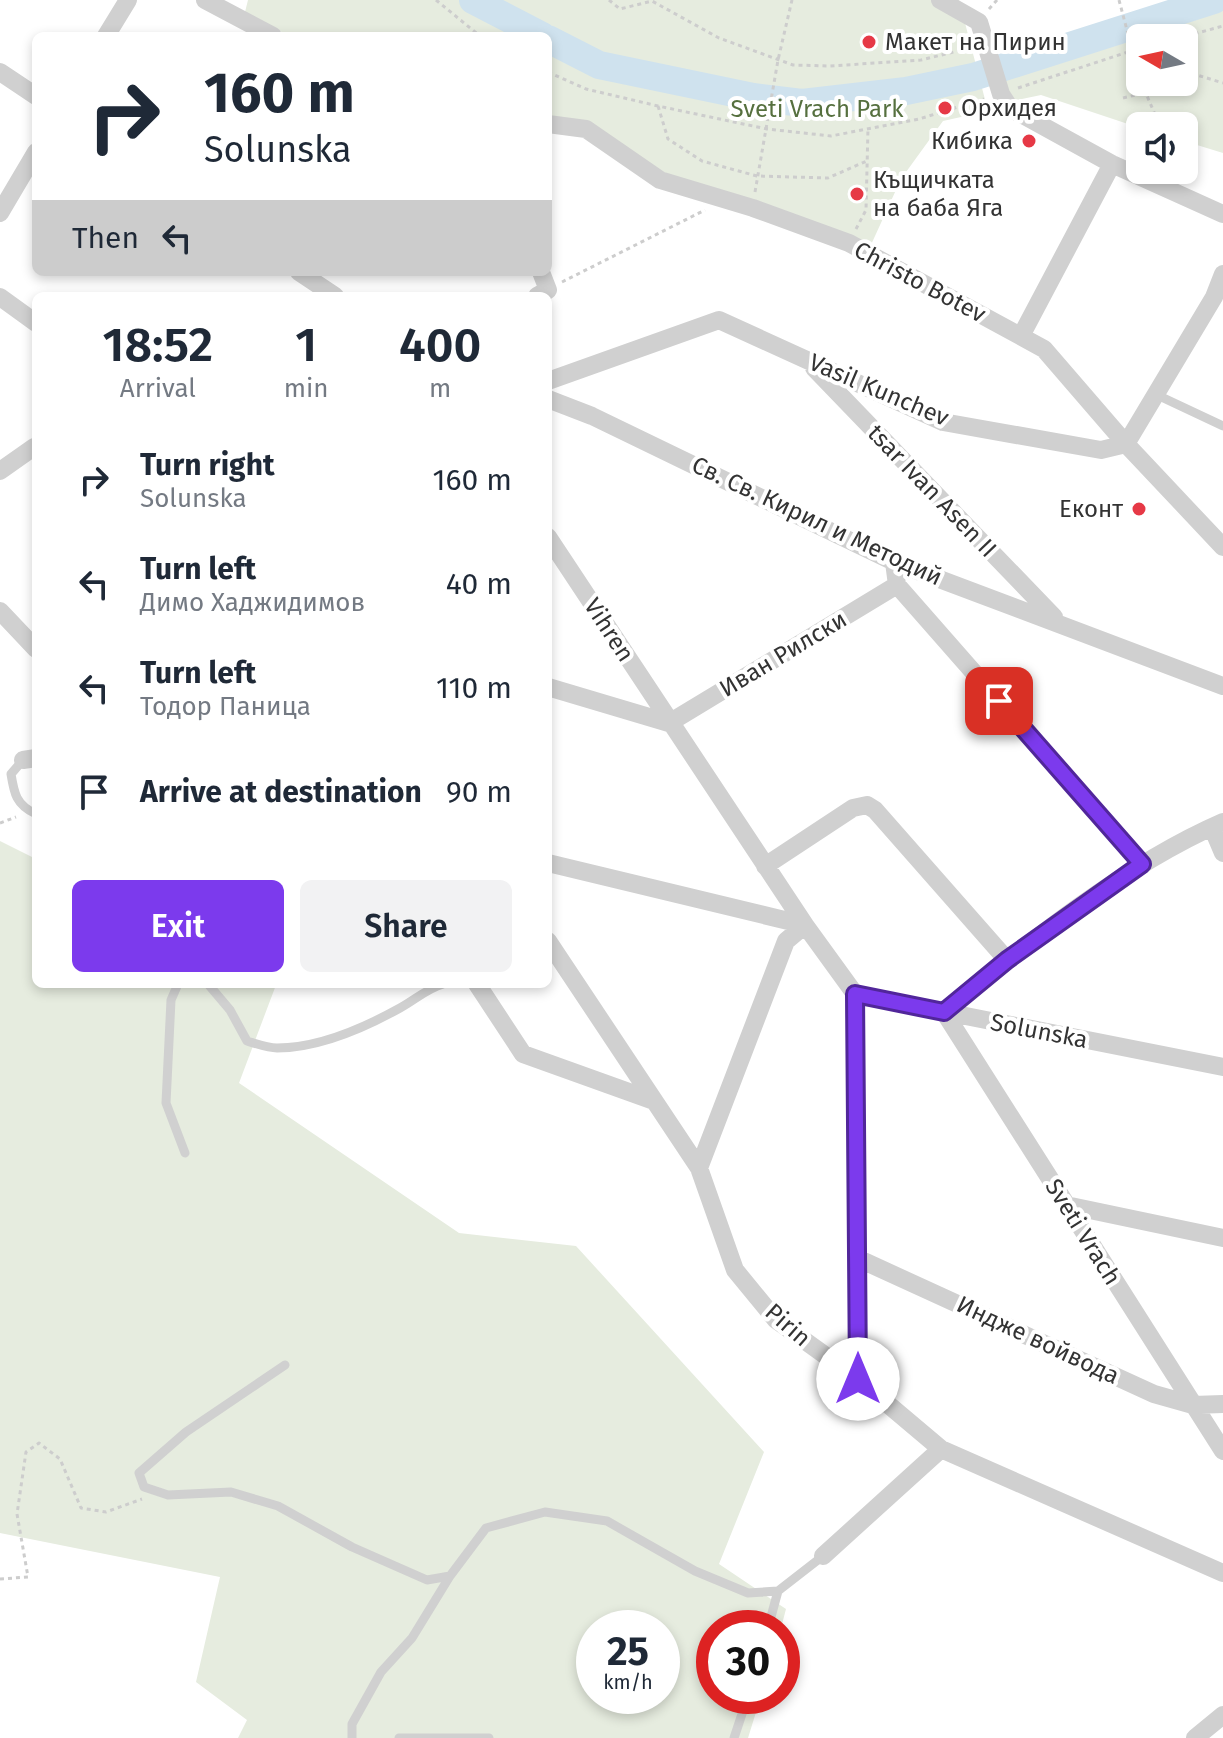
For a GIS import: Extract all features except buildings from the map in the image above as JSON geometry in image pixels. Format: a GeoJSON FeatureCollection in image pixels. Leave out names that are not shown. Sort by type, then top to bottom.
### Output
{"type":"FeatureCollection","features":[{"type":"Feature","properties":{"kind":"street"},"geometry":{"type":"LineString","coordinates":[[108,32],[128,0]]}},
{"type":"Feature","properties":{"kind":"street"},"geometry":{"type":"LineString","coordinates":[[205,0],[265,32]]}},
{"type":"Feature","properties":{"kind":"street"},"geometry":{"type":"LineString","coordinates":[[940,0],[979,22],[1001,94],[1010,108],[1112,164],[1223,214]]}},
{"type":"Feature","properties":{"kind":"street"},"geometry":{"type":"LineString","coordinates":[[0,72],[32,93]]}},
{"type":"Feature","properties":{"kind":"street","name":"Christo Botev"},"geometry":{"type":"LineString","coordinates":[[552,125],[586,129],[660,180],[849,243],[1044,349],[1126,444],[1223,547]]}},
{"type":"Feature","properties":{"kind":"street"},"geometry":{"type":"LineString","coordinates":[[0,213],[32,159]]}},
{"type":"Feature","properties":{"kind":"street"},"geometry":{"type":"LineString","coordinates":[[1021,336],[1112,164]]}},
{"type":"Feature","properties":{"kind":"street"},"geometry":{"type":"LineString","coordinates":[[1126,444],[1218,299],[1223,274]]}},
{"type":"Feature","properties":{"kind":"street"},"geometry":{"type":"LineString","coordinates":[[305,276],[329,292]]}},
{"type":"Feature","properties":{"kind":"street"},"geometry":{"type":"LineString","coordinates":[[0,297],[32,320]]}},
{"type":"Feature","properties":{"kind":"street","name":"Vasil Kunchev"},"geometry":{"type":"LineString","coordinates":[[552,380],[719,320],[943,422],[1101,450],[1126,444]]}},
{"type":"Feature","properties":{"kind":"street","name":"tsar Ivan Asen II"},"geometry":{"type":"LineString","coordinates":[[805,359],[1059,622]]}},
{"type":"Feature","properties":{"kind":"street","name":"Св. Св. Кирил и Методий"},"geometry":{"type":"LineString","coordinates":[[552,401],[592,416],[894,562],[1223,686]]}},
{"type":"Feature","properties":{"kind":"street"},"geometry":{"type":"LineString","coordinates":[[0,471],[32,448]]}},
{"type":"Feature","properties":{"kind":"street","name":"Vihren"},"geometry":{"type":"LineString","coordinates":[[552,543],[765,866],[855,994]]}},
{"type":"Feature","properties":{"kind":"street"},"geometry":{"type":"LineString","coordinates":[[894,562],[897,585],[1142,864]]}},
{"type":"Feature","properties":{"kind":"street","name":"Иван Рилски"},"geometry":{"type":"LineString","coordinates":[[669,723],[897,585]]}},
{"type":"Feature","properties":{"kind":"street"},"geometry":{"type":"LineString","coordinates":[[0,611],[32,645]]}},
{"type":"Feature","properties":{"kind":"street"},"geometry":{"type":"LineString","coordinates":[[552,688],[669,723]]}},
{"type":"Feature","properties":{"kind":"street"},"geometry":{"type":"LineString","coordinates":[[765,866],[853,808],[867,805],[875,810],[1007,960]]}},
{"type":"Feature","properties":{"kind":"street"},"geometry":{"type":"LineString","coordinates":[[944,1012],[1007,960],[1142,864],[1218,825],[1223,853]]}},
{"type":"Feature","properties":{"kind":"street"},"geometry":{"type":"LineString","coordinates":[[552,864],[805,925]]}},
{"type":"Feature","properties":{"kind":"street"},"geometry":{"type":"LineString","coordinates":[[699,1168],[786,941],[805,925]]}},
{"type":"Feature","properties":{"kind":"street","name":"Pirin"},"geometry":{"type":"LineString","coordinates":[[552,948],[699,1168],[735,1270],[776,1320],[858,1379],[941,1449],[1223,1573]]}},
{"type":"Feature","properties":{"kind":"street"},"geometry":{"type":"LineString","coordinates":[[479,988],[523,1054],[654,1101]]}},
{"type":"Feature","properties":{"kind":"street"},"geometry":{"type":"LineString","coordinates":[[855,994],[858,1379]]}},
{"type":"Feature","properties":{"kind":"street","name":"Solunska"},"geometry":{"type":"LineString","coordinates":[[855,994],[1223,1067]]}},
{"type":"Feature","properties":{"kind":"street","name":"Sveti Vrach"},"geometry":{"type":"LineString","coordinates":[[944,1012],[1223,1451]]}},
{"type":"Feature","properties":{"kind":"street"},"geometry":{"type":"LineString","coordinates":[[1066,1205],[1223,1238]]}},
{"type":"Feature","properties":{"kind":"street","name":"Индже войвода"},"geometry":{"type":"LineString","coordinates":[[857,1258],[1154,1394],[1193,1405],[1223,1404]]}},
{"type":"Feature","properties":{"kind":"street"},"geometry":{"type":"LineString","coordinates":[[823,1556],[941,1449]]}},
{"type":"Feature","properties":{"kind":"street"},"geometry":{"type":"LineString","coordinates":[[1195,1738],[1223,1715]]}},
{"type":"Feature","properties":{"kind":"lane"},"geometry":{"type":"LineString","coordinates":[[1155,394],[1223,426]]}},
{"type":"Feature","properties":{"kind":"lane"},"geometry":{"type":"LineString","coordinates":[[29,759],[11,774],[14,796],[32,811]]}},
{"type":"Feature","properties":{"kind":"lane"},"geometry":{"type":"LineString","coordinates":[[176,988],[171,1000],[166,1103],[185,1153]]}},
{"type":"Feature","properties":{"kind":"lane"},"geometry":{"type":"LineString","coordinates":[[211,988],[230,1010],[247,1041],[275,1048],[306,1045],[370,1023],[403,1007],[429,988]]}},
{"type":"Feature","properties":{"kind":"lane"},"geometry":{"type":"LineString","coordinates":[[285,1365],[186,1432],[139,1473],[144,1487],[168,1495],[231,1492],[242,1495],[278,1506],[352,1547],[427,1580],[450,1576]]}},
{"type":"Feature","properties":{"kind":"lane"},"geometry":{"type":"LineString","coordinates":[[352,1738],[352,1724],[381,1672],[412,1638],[450,1576],[486,1528],[545,1512],[607,1521],[695,1571],[748,1593],[778,1591],[823,1556]]}},
{"type":"Feature","properties":{"kind":"lane"},"geometry":{"type":"LineString","coordinates":[[773,1610],[778,1591]]}},
{"type":"Feature","properties":{"kind":"lane"},"geometry":{"type":"LineString","coordinates":[[734,1738],[742,1714]]}},
{"type":"Feature","properties":{"kind":"lane"},"geometry":{"type":"LineString","coordinates":[[399,1738],[489,1738]]}},
{"type":"Feature","properties":{"kind":"path"},"geometry":{"type":"LineString","coordinates":[[436,0],[475,32]]}},
{"type":"Feature","properties":{"kind":"path"},"geometry":{"type":"LineString","coordinates":[[609,0],[620,9],[652,1],[719,38],[793,65],[830,66],[921,60],[984,43]]}},
{"type":"Feature","properties":{"kind":"path"},"geometry":{"type":"LineString","coordinates":[[757,176],[792,0]]}},
{"type":"Feature","properties":{"kind":"path"},"geometry":{"type":"LineString","coordinates":[[1119,0],[1126,24]]}},
{"type":"Feature","properties":{"kind":"path"},"geometry":{"type":"LineString","coordinates":[[1198,33],[1223,26]]}},
{"type":"Feature","properties":{"kind":"path"},"geometry":{"type":"LineString","coordinates":[[552,74],[586,89],[658,106],[767,129],[831,136],[919,119],[1126,52]]}},
{"type":"Feature","properties":{"kind":"path"},"geometry":{"type":"LineString","coordinates":[[1198,75],[1223,83]]}},
{"type":"Feature","properties":{"kind":"path"},"geometry":{"type":"LineString","coordinates":[[1123,98],[1131,96]]}},
{"type":"Feature","properties":{"kind":"path"},"geometry":{"type":"LineString","coordinates":[[658,106],[668,139],[702,161],[757,176],[828,178],[869,160]]}},
{"type":"Feature","properties":{"kind":"path"},"geometry":{"type":"LineString","coordinates":[[849,243],[866,210],[868,128]]}},
{"type":"Feature","properties":{"kind":"path"},"geometry":{"type":"LineString","coordinates":[[542,286],[725,200]]}},
{"type":"Feature","properties":{"kind":"path"},"geometry":{"type":"LineString","coordinates":[[0,823],[32,814]]}},
{"type":"Feature","properties":{"kind":"path"},"geometry":{"type":"LineString","coordinates":[[0,1579],[28,1577],[17,1514],[26,1452],[39,1443],[60,1459],[81,1508],[106,1512],[161,1493]]}},
{"type":"Feature","properties":{"kind":"green space","name":"Sveti Vrach Park"},"geometry":{"type":"Polygon","coordinates":[[[248,0],[959,0],[988,111],[943,121],[901,179],[870,247],[725,200],[552,122],[552,32],[282,32],[245,12],[248,0]]]}},
{"type":"Feature","properties":{"kind":"green space"},"geometry":{"type":"Polygon","coordinates":[[[1223,7],[1223,153],[1198,145],[1198,112],[1126,112],[1126,123],[1041,95],[1008,102],[1004,75],[1126,34],[1126,96],[1198,96],[1198,24],[1155,24],[1223,7]]]}},
{"type":"Feature","properties":{"kind":"green space"},"geometry":{"type":"Polygon","coordinates":[[[0,841],[32,857],[32,988],[275,988],[239,1083],[459,1233],[576,1246],[764,1452],[719,1564],[786,1610],[696,1610],[696,1714],[755,1714],[748,1738],[238,1738],[247,1720],[196,1682],[220,1577],[0,1533],[0,841]]]}},
{"type":"Feature","properties":{"kind":"waterway"},"geometry":{"type":"LineString","coordinates":[[473,0],[534,32]]}},
{"type":"Feature","properties":{"kind":"waterway"},"geometry":{"type":"LineString","coordinates":[[552,41],[599,65],[753,97],[802,103],[906,91],[973,77],[1214,0]]}},
{"type":"Feature","properties":{"kind":"place","name":"Макет на Пирин"},"geometry":{"type":"Point","coordinates":[869,42]}},
{"type":"Feature","properties":{"kind":"place","name":"Орхидея"},"geometry":{"type":"Point","coordinates":[945,108]}},
{"type":"Feature","properties":{"kind":"place","name":"Кибика"},"geometry":{"type":"Point","coordinates":[1029,141]}},
{"type":"Feature","properties":{"kind":"place","name":"Къщичката на баба Яга"},"geometry":{"type":"Point","coordinates":[857,194]}},
{"type":"Feature","properties":{"kind":"place","name":"Еконт"},"geometry":{"type":"Point","coordinates":[1139,509]}},
{"type":"Feature","properties":{"kind":"route"},"geometry":{"type":"LineString","coordinates":[[858,1379],[855,994],[944,1012],[1007,960],[1142,864],[999,701]]}}]}
